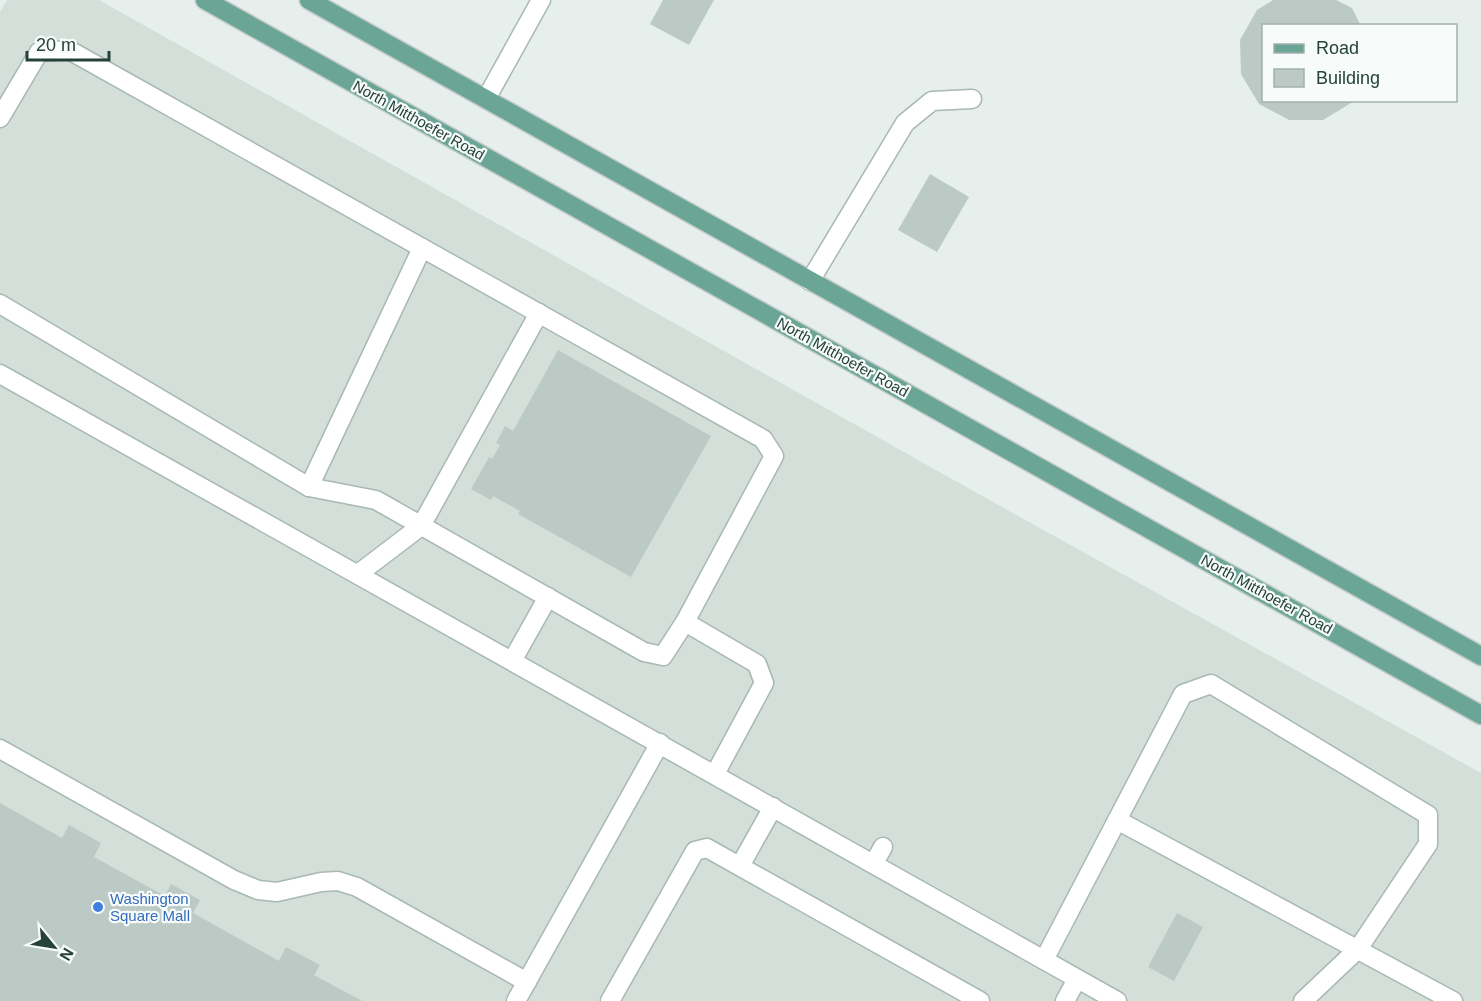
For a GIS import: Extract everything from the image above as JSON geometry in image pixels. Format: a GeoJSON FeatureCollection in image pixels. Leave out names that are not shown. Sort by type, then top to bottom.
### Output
{"type":"FeatureCollection","features":[{"type":"Feature","properties":{"kind":"main road","name":"North Mitthoefer Road"},"geometry":{"type":"LineString","coordinates":[[205,0],[1481,715]]}},
{"type":"Feature","properties":{"kind":"main road"},"geometry":{"type":"LineString","coordinates":[[309,0],[1481,656]]}},
{"type":"Feature","properties":{"kind":"street"},"geometry":{"type":"LineString","coordinates":[[486,99],[541,0]]}},
{"type":"Feature","properties":{"kind":"street"},"geometry":{"type":"LineString","coordinates":[[0,118],[39,52],[69,50],[763,439],[774,456],[685,622],[663,656],[644,652],[375,500],[309,487],[0,304]]}},
{"type":"Feature","properties":{"kind":"street"},"geometry":{"type":"LineString","coordinates":[[810,281],[905,123],[932,101],[972,99]]}},
{"type":"Feature","properties":{"kind":"street"},"geometry":{"type":"LineString","coordinates":[[309,487],[422,248]]}},
{"type":"Feature","properties":{"kind":"street"},"geometry":{"type":"LineString","coordinates":[[358,574],[421,526],[539,313]]}},
{"type":"Feature","properties":{"kind":"street"},"geometry":{"type":"LineString","coordinates":[[0,374],[1117,1001]]}},
{"type":"Feature","properties":{"kind":"street"},"geometry":{"type":"LineString","coordinates":[[512,661],[548,597]]}},
{"type":"Feature","properties":{"kind":"street"},"geometry":{"type":"LineString","coordinates":[[685,622],[757,664],[764,683],[715,774]]}},
{"type":"Feature","properties":{"kind":"street"},"geometry":{"type":"LineString","coordinates":[[1044,960],[1183,694],[1211,684],[1428,816],[1428,844],[1358,948],[1303,1001]]}},
{"type":"Feature","properties":{"kind":"street"},"geometry":{"type":"LineString","coordinates":[[516,1001],[660,743]]}},
{"type":"Feature","properties":{"kind":"street"},"geometry":{"type":"LineString","coordinates":[[0,749],[234,880],[258,890],[277,892],[338,880],[357,887],[527,982]]}},
{"type":"Feature","properties":{"kind":"street"},"geometry":{"type":"LineString","coordinates":[[740,867],[773,807]]}},
{"type":"Feature","properties":{"kind":"street"},"geometry":{"type":"LineString","coordinates":[[1117,820],[1453,1001]]}},
{"type":"Feature","properties":{"kind":"street"},"geometry":{"type":"LineString","coordinates":[[874,863],[883,847]]}},
{"type":"Feature","properties":{"kind":"street"},"geometry":{"type":"LineString","coordinates":[[610,1001],[695,851],[707,848],[980,1001]]}},
{"type":"Feature","properties":{"kind":"street"},"geometry":{"type":"LineString","coordinates":[[1065,1001],[1077,979]]}},
{"type":"Feature","properties":{"kind":"shaded area","name":"Washington Square Mall"},"geometry":{"type":"Polygon","coordinates":[[[7,0],[99,0],[1481,773],[1481,1001],[0,1001],[0,12],[7,0]]]}},
{"type":"Feature","properties":{"kind":"building"},"geometry":{"type":"Polygon","coordinates":[[[663,0],[714,0],[689,45],[650,24],[663,0]]]}},
{"type":"Feature","properties":{"kind":"building"},"geometry":{"type":"Polygon","coordinates":[[[1273,0],[1336,0],[1352,8],[1360,24],[1262,24],[1262,102],[1353,102],[1323,120],[1289,120],[1259,104],[1241,74],[1240,40],[1257,10],[1273,0]]]}},
{"type":"Feature","properties":{"kind":"building"},"geometry":{"type":"Polygon","coordinates":[[[930,174],[969,197],[937,252],[898,230],[930,174]]]}},
{"type":"Feature","properties":{"kind":"building"},"geometry":{"type":"Polygon","coordinates":[[[558,350],[711,436],[631,577],[518,514],[520,511],[493,496],[491,500],[471,489],[489,457],[492,459],[500,445],[496,443],[505,426],[513,431],[558,350]]]}},
{"type":"Feature","properties":{"kind":"building","name":"Washington Square Mall"},"geometry":{"type":"Polygon","coordinates":[[[0,803],[62,838],[69,825],[101,843],[94,857],[165,896],[171,884],[200,900],[193,913],[279,961],[286,947],[320,965],[314,975],[362,1001],[0,1001],[0,803]]]}},
{"type":"Feature","properties":{"kind":"building"},"geometry":{"type":"Polygon","coordinates":[[[1177,913],[1203,927],[1174,981],[1148,967],[1177,913]]]}},
{"type":"Feature","properties":{"kind":"place","name":"Washington Square Mall"},"geometry":{"type":"Point","coordinates":[98,907]}}]}
